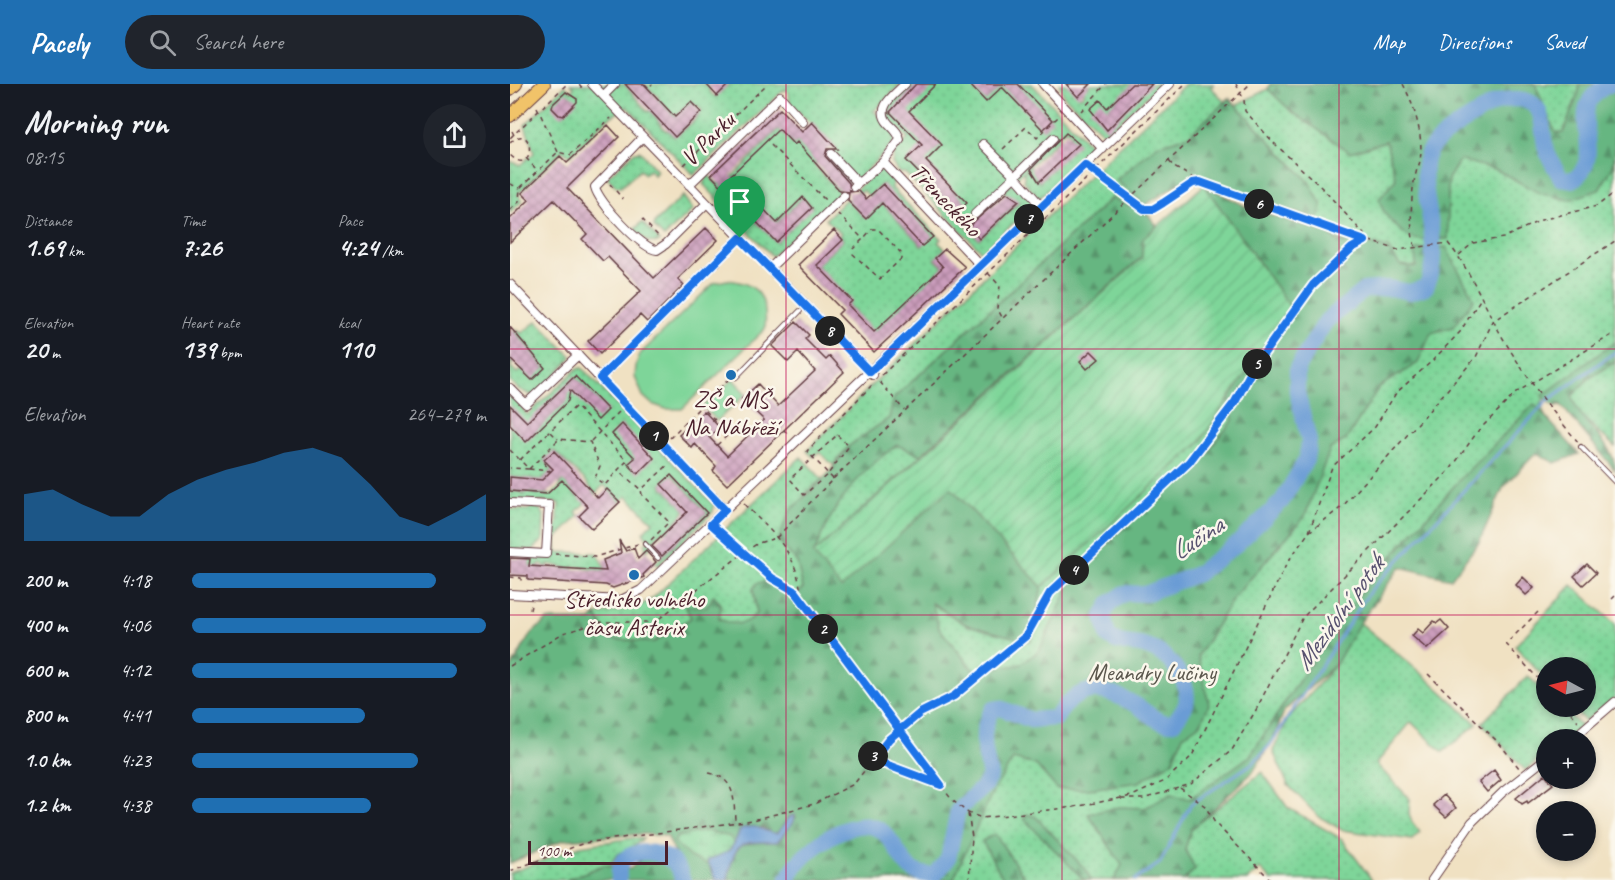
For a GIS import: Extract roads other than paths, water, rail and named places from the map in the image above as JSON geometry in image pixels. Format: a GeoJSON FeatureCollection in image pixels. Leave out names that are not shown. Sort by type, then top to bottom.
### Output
{"type":"FeatureCollection","features":[{"type":"Feature","properties":{"kind":"main road"},"geometry":{"type":"LineString","coordinates":[[510,89],[516,84]]}},
{"type":"Feature","properties":{"kind":"main road"},"geometry":{"type":"LineString","coordinates":[[510,116],[544,84]]}},
{"type":"Feature","properties":{"kind":"street"},"geometry":{"type":"LineString","coordinates":[[592,84],[873,376]]}},
{"type":"Feature","properties":{"kind":"street"},"geometry":{"type":"LineString","coordinates":[[604,95],[615,84]]}},
{"type":"Feature","properties":{"kind":"street"},"geometry":{"type":"LineString","coordinates":[[831,154],[856,185],[883,162],[900,140],[899,135],[885,119],[883,110],[886,103],[905,84]]}},
{"type":"Feature","properties":{"kind":"street"},"geometry":{"type":"LineString","coordinates":[[1043,84],[1103,149]]}},
{"type":"Feature","properties":{"kind":"street"},"geometry":{"type":"LineString","coordinates":[[510,594],[621,600],[641,590],[738,498],[873,376],[981,266],[1170,84]]}},
{"type":"Feature","properties":{"kind":"street","name":"V Parku"},"geometry":{"type":"LineString","coordinates":[[689,185],[780,96],[803,122]]}},
{"type":"Feature","properties":{"kind":"street"},"geometry":{"type":"LineString","coordinates":[[643,137],[595,187],[612,213],[650,249],[657,250],[706,204]]}},
{"type":"Feature","properties":{"kind":"street"},"geometry":{"type":"LineString","coordinates":[[975,214],[1053,139]]}},
{"type":"Feature","properties":{"kind":"street"},"geometry":{"type":"LineString","coordinates":[[983,144],[1042,207]]}},
{"type":"Feature","properties":{"kind":"street","name":"Třeneckého"},"geometry":{"type":"LineString","coordinates":[[883,162],[981,266]]}},
{"type":"Feature","properties":{"kind":"street"},"geometry":{"type":"LineString","coordinates":[[770,268],[844,196]]}},
{"type":"Feature","properties":{"kind":"street"},"geometry":{"type":"LineString","coordinates":[[600,378],[740,238]]}},
{"type":"Feature","properties":{"kind":"street"},"geometry":{"type":"LineString","coordinates":[[510,284],[725,510]]}},
{"type":"Feature","properties":{"kind":"street"},"geometry":{"type":"LineString","coordinates":[[510,388],[526,404],[578,355]]}},
{"type":"Feature","properties":{"kind":"street"},"geometry":{"type":"LineString","coordinates":[[510,503],[549,506],[546,554],[510,552]]}},
{"type":"Feature","properties":{"kind":"street"},"geometry":{"type":"LineString","coordinates":[[1584,729],[1615,702]]}},
{"type":"Feature","properties":{"kind":"street"},"geometry":{"type":"LineString","coordinates":[[1432,880],[1472,822],[1536,766]]}},
{"type":"Feature","properties":{"kind":"lane"},"geometry":{"type":"LineString","coordinates":[[736,377],[800,311]]}},
{"type":"Feature","properties":{"kind":"lane"},"geometry":{"type":"LineString","coordinates":[[1581,447],[1615,482]]}},
{"type":"Feature","properties":{"kind":"lane"},"geometry":{"type":"LineString","coordinates":[[646,545],[658,558]]}},
{"type":"Feature","properties":{"kind":"water"},"geometry":{"type":"Polygon","coordinates":[[[795,815],[794,822],[777,842],[755,842],[741,846],[733,857],[728,880],[716,880],[707,860],[729,850],[740,829],[757,827],[777,833],[791,816],[795,815]]]}},
{"type":"Feature","properties":{"kind":"waterway","name":"Lučina"},"geometry":{"type":"LineString","coordinates":[[787,880],[805,856],[827,838],[840,831],[866,826],[878,829],[888,837],[911,869],[935,875],[948,859],[958,810],[984,786],[990,776],[984,733],[988,717],[993,709],[1000,708],[1031,720],[1056,718],[1073,698],[1082,693],[1102,691],[1136,705],[1158,720],[1173,723],[1186,704],[1187,695],[1181,677],[1170,662],[1155,650],[1122,643],[1108,636],[1103,616],[1110,603],[1125,593],[1145,594],[1197,574],[1238,543],[1282,501],[1306,460],[1309,441],[1297,392],[1297,368],[1326,321],[1364,290],[1389,288],[1410,292],[1426,287],[1432,270],[1433,252],[1425,164],[1433,145],[1456,127],[1495,103],[1510,99],[1528,101],[1534,105],[1541,117],[1546,149],[1553,164],[1561,178],[1573,180],[1583,169],[1588,157],[1586,117],[1588,104],[1596,93],[1611,84]]}},
{"type":"Feature","properties":{"kind":"waterway","name":"Mezidolní potok"},"geometry":{"type":"LineString","coordinates":[[1135,880],[1160,863],[1191,804],[1253,763],[1270,745],[1370,591],[1547,401],[1615,352]]}},
{"type":"Feature","properties":{"kind":"waterway","name":"Lučina"},"geometry":{"type":"LineString","coordinates":[[619,880],[619,868],[625,859],[631,855],[648,852],[672,861],[683,880]]}},
{"type":"Feature","properties":{"kind":"place","name":"ZŠ a MŠ Na Nábřeží"},"geometry":{"type":"Point","coordinates":[731,375]}},
{"type":"Feature","properties":{"kind":"place","name":"Středisko volného času Asterix"},"geometry":{"type":"Point","coordinates":[634,575]}},
{"type":"Feature","properties":{"kind":"park label","name":"Meandry Lučiny"},"geometry":{"type":"Point","coordinates":[1152,672]}}]}
